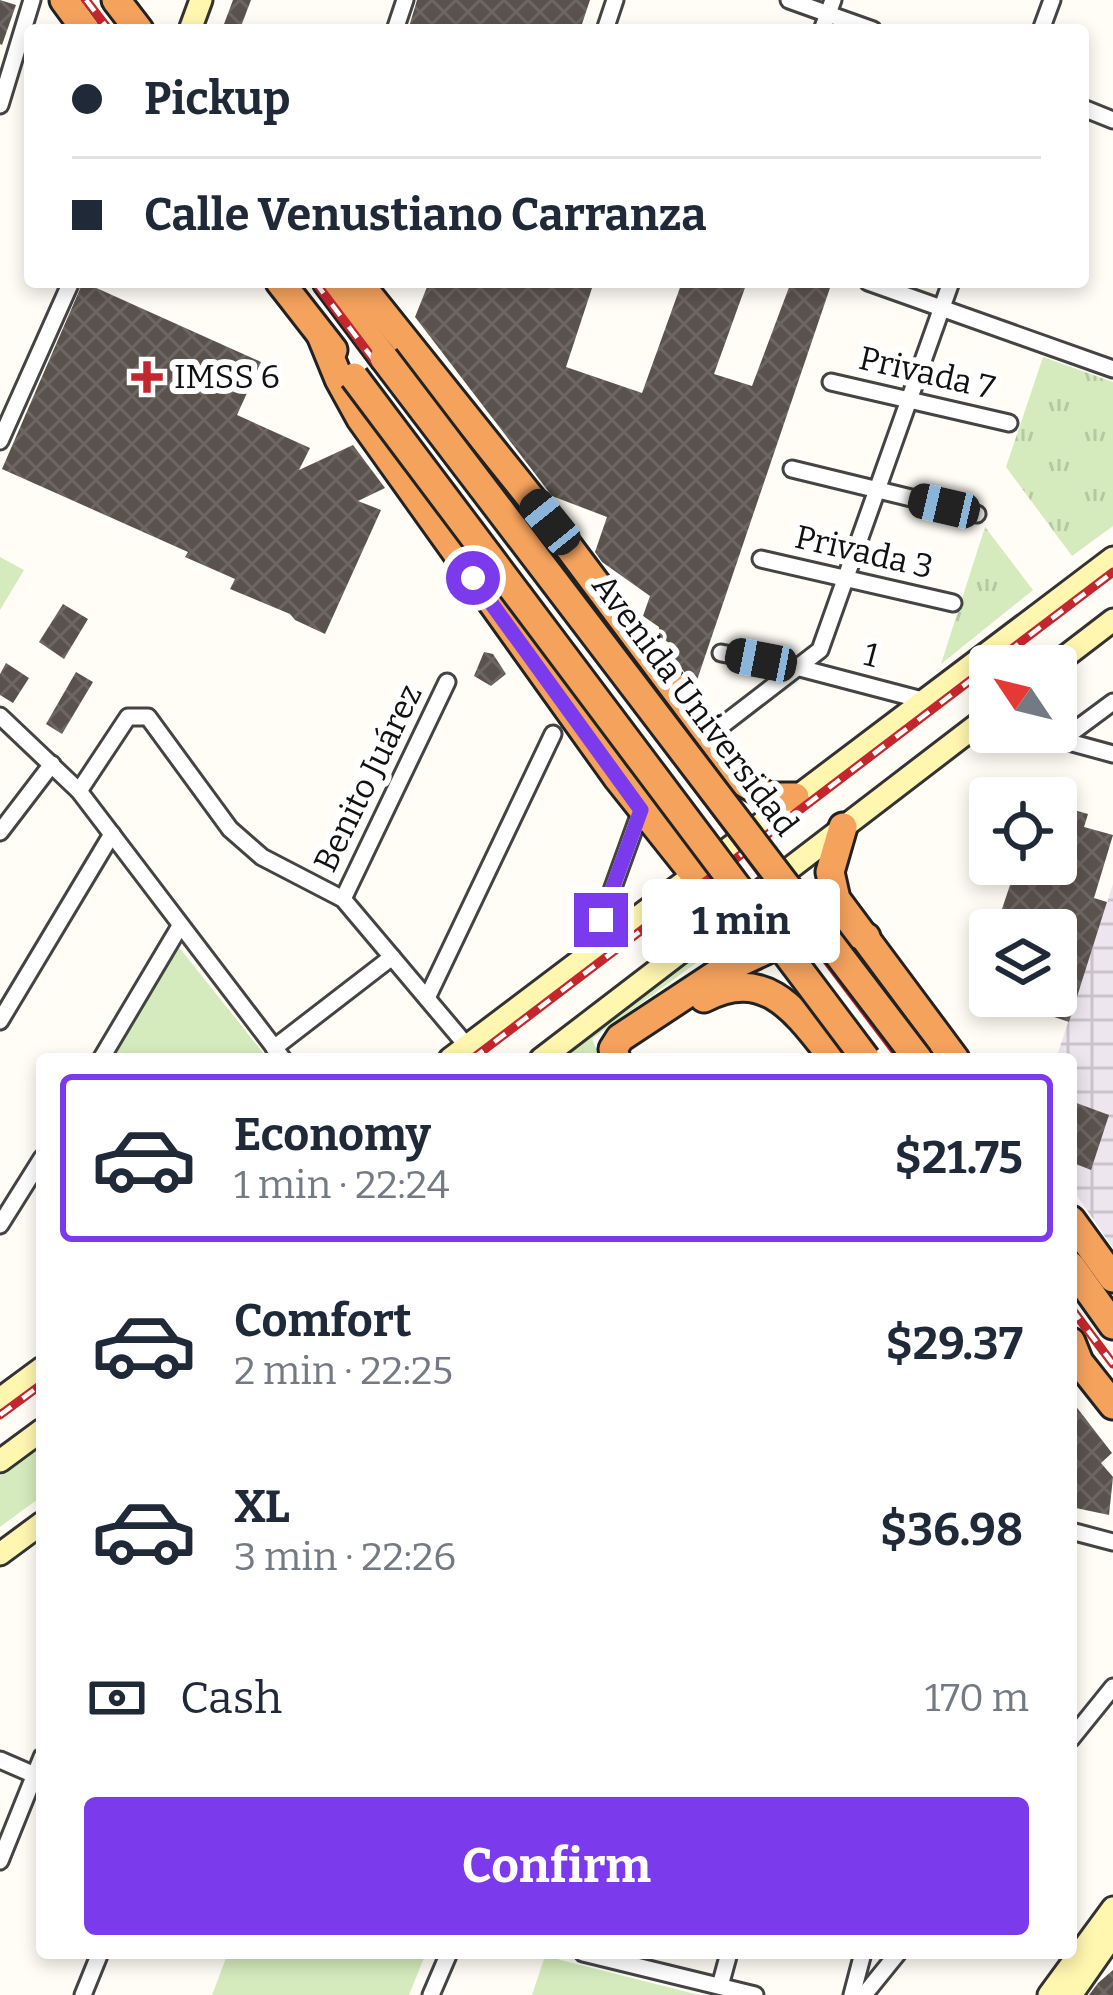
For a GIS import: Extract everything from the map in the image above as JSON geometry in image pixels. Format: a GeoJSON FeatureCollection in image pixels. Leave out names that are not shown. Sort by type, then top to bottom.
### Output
{"type":"FeatureCollection","features":[{"type":"Feature","properties":{"kind":"highway"},"geometry":{"type":"LineString","coordinates":[[116,0],[134,24]]}},
{"type":"Feature","properties":{"kind":"highway"},"geometry":{"type":"LineString","coordinates":[[285,288],[861,1053]]}},
{"type":"Feature","properties":{"kind":"highway","name":"Avenida Universidad"},"geometry":{"type":"LineString","coordinates":[[332,288],[913,1053]]}},
{"type":"Feature","properties":{"kind":"highway"},"geometry":{"type":"LineString","coordinates":[[363,288],[550,522],[752,790],[768,797],[795,797]]}},
{"type":"Feature","properties":{"kind":"highway"},"geometry":{"type":"LineString","coordinates":[[321,335],[362,418],[641,810],[695,875]]}},
{"type":"Feature","properties":{"kind":"highway"},"geometry":{"type":"LineString","coordinates":[[617,777],[637,779],[673,763],[685,747],[691,708]]}},
{"type":"Feature","properties":{"kind":"highway"},"geometry":{"type":"LineString","coordinates":[[843,827],[832,859],[836,899],[952,1053]]}},
{"type":"Feature","properties":{"kind":"highway"},"geometry":{"type":"LineString","coordinates":[[616,1053],[613,1049],[620,1038],[723,970],[816,928],[846,928],[866,937]]}},
{"type":"Feature","properties":{"kind":"highway"},"geometry":{"type":"LineString","coordinates":[[801,1017],[804,992],[831,962],[850,958],[888,966]]}},
{"type":"Feature","properties":{"kind":"highway"},"geometry":{"type":"LineString","coordinates":[[629,1053],[706,997],[746,984],[764,989],[801,1017],[829,1053]]}},
{"type":"Feature","properties":{"kind":"highway"},"geometry":{"type":"LineString","coordinates":[[1077,1228],[1113,1278]]}},
{"type":"Feature","properties":{"kind":"highway"},"geometry":{"type":"LineString","coordinates":[[1077,1274],[1113,1325]]}},
{"type":"Feature","properties":{"kind":"highway"},"geometry":{"type":"LineString","coordinates":[[1077,1356],[1113,1405]]}},
{"type":"Feature","properties":{"kind":"street"},"geometry":{"type":"LineString","coordinates":[[789,0],[830,6],[862,24]]}},
{"type":"Feature","properties":{"kind":"street"},"geometry":{"type":"LineString","coordinates":[[0,105],[24,26]]}},
{"type":"Feature","properties":{"kind":"street"},"geometry":{"type":"LineString","coordinates":[[2,430],[68,288]]}},
{"type":"Feature","properties":{"kind":"street"},"geometry":{"type":"LineString","coordinates":[[885,288],[1113,369]]}},
{"type":"Feature","properties":{"kind":"street"},"geometry":{"type":"LineString","coordinates":[[711,734],[820,650],[949,288]]}},
{"type":"Feature","properties":{"kind":"street","name":"Privada 7"},"geometry":{"type":"LineString","coordinates":[[831,382],[1009,423]]}},
{"type":"Feature","properties":{"kind":"street"},"geometry":{"type":"LineString","coordinates":[[792,470],[977,514]]}},
{"type":"Feature","properties":{"kind":"street"},"geometry":{"type":"LineString","coordinates":[[79,791],[128,717],[144,716],[243,842],[277,867],[343,899],[427,998],[459,1053],[1113,558]]}},
{"type":"Feature","properties":{"kind":"street","name":"Privada 3"},"geometry":{"type":"LineString","coordinates":[[761,559],[953,603]]}},
{"type":"Feature","properties":{"kind":"street"},"geometry":{"type":"LineString","coordinates":[[1077,648],[1113,620]]}},
{"type":"Feature","properties":{"kind":"street","name":"1"},"geometry":{"type":"LineString","coordinates":[[721,653],[926,701]]}},
{"type":"Feature","properties":{"kind":"street","name":"Benito Juárez"},"geometry":{"type":"LineString","coordinates":[[343,899],[447,682]]}},
{"type":"Feature","properties":{"kind":"street"},"geometry":{"type":"LineString","coordinates":[[1077,729],[1113,702]]}},
{"type":"Feature","properties":{"kind":"street"},"geometry":{"type":"LineString","coordinates":[[0,716],[79,791],[277,1053]]}},
{"type":"Feature","properties":{"kind":"street"},"geometry":{"type":"LineString","coordinates":[[549,1053],[969,733]]}},
{"type":"Feature","properties":{"kind":"street"},"geometry":{"type":"LineString","coordinates":[[427,998],[553,734]]}},
{"type":"Feature","properties":{"kind":"street"},"geometry":{"type":"LineString","coordinates":[[1077,743],[1113,754]]}},
{"type":"Feature","properties":{"kind":"street"},"geometry":{"type":"LineString","coordinates":[[0,832],[52,764]]}},
{"type":"Feature","properties":{"kind":"street"},"geometry":{"type":"LineString","coordinates":[[588,957],[641,810]]}},
{"type":"Feature","properties":{"kind":"street"},"geometry":{"type":"LineString","coordinates":[[0,1021],[112,834]]}},
{"type":"Feature","properties":{"kind":"street"},"geometry":{"type":"LineString","coordinates":[[105,1053],[180,926]]}},
{"type":"Feature","properties":{"kind":"street"},"geometry":{"type":"LineString","coordinates":[[279,1053],[392,957]]}},
{"type":"Feature","properties":{"kind":"street"},"geometry":{"type":"LineString","coordinates":[[0,1225],[36,1169]]}},
{"type":"Feature","properties":{"kind":"street"},"geometry":{"type":"LineString","coordinates":[[0,1400],[36,1373]]}},
{"type":"Feature","properties":{"kind":"street"},"geometry":{"type":"LineString","coordinates":[[0,1461],[36,1434]]}},
{"type":"Feature","properties":{"kind":"street"},"geometry":{"type":"LineString","coordinates":[[0,1554],[36,1527]]}},
{"type":"Feature","properties":{"kind":"street"},"geometry":{"type":"LineString","coordinates":[[1077,1533],[1113,1542]]}},
{"type":"Feature","properties":{"kind":"street"},"geometry":{"type":"LineString","coordinates":[[1077,1732],[1113,1687]]}},
{"type":"Feature","properties":{"kind":"street"},"geometry":{"type":"LineString","coordinates":[[0,1760],[36,1775]]}},
{"type":"Feature","properties":{"kind":"street"},"geometry":{"type":"LineString","coordinates":[[0,1861],[36,1780]]}},
{"type":"Feature","properties":{"kind":"street"},"geometry":{"type":"LineString","coordinates":[[1077,1957],[1113,1908]]}},
{"type":"Feature","properties":{"kind":"street"},"geometry":{"type":"LineString","coordinates":[[1070,1995],[1113,1936]]}},
{"type":"Feature","properties":{"kind":"street"},"geometry":{"type":"LineString","coordinates":[[83,1995],[98,1959]]}},
{"type":"Feature","properties":{"kind":"street"},"geometry":{"type":"LineString","coordinates":[[431,1995],[446,1959]]}},
{"type":"Feature","properties":{"kind":"street"},"geometry":{"type":"LineString","coordinates":[[608,1959],[755,1995]]}},
{"type":"Feature","properties":{"kind":"street"},"geometry":{"type":"LineString","coordinates":[[720,1986],[727,1959]]}},
{"type":"Feature","properties":{"kind":"street"},"geometry":{"type":"LineString","coordinates":[[851,1995],[861,1959]]}},
{"type":"Feature","properties":{"kind":"street"},"geometry":{"type":"LineString","coordinates":[[864,1995],[893,1959]]}},
{"type":"Feature","properties":{"kind":"street"},"geometry":{"type":"LineString","coordinates":[[1049,1995],[1075,1959]]}},
{"type":"Feature","properties":{"kind":"shaded area"},"geometry":{"type":"Polygon","coordinates":[[[1113,884],[1113,1248],[1077,1196],[1077,1053],[1058,1053],[1070,1017],[1077,1017],[1077,995],[1113,884]]]}},
{"type":"Feature","properties":{"kind":"green space"},"geometry":{"type":"Polygon","coordinates":[[[1043,357],[1113,382],[1113,526],[1072,556],[1006,467],[1043,357]]]}},
{"type":"Feature","properties":{"kind":"green space"},"geometry":{"type":"Polygon","coordinates":[[[985,527],[1033,590],[941,664],[985,527]]]}},
{"type":"Feature","properties":{"kind":"green space"},"geometry":{"type":"Polygon","coordinates":[[[0,557],[24,570],[0,610],[0,557]]]}},
{"type":"Feature","properties":{"kind":"green space"},"geometry":{"type":"Polygon","coordinates":[[[719,924],[739,945],[707,955],[592,1039],[598,1053],[553,1053],[719,924]]]}},
{"type":"Feature","properties":{"kind":"green space"},"geometry":{"type":"Polygon","coordinates":[[[174,941],[263,1053],[109,1053],[174,941]]]}},
{"type":"Feature","properties":{"kind":"green space"},"geometry":{"type":"Polygon","coordinates":[[[36,1449],[36,1500],[0,1527],[0,1476],[36,1449]]]}},
{"type":"Feature","properties":{"kind":"green space"},"geometry":{"type":"Polygon","coordinates":[[[226,1959],[424,1959],[409,1995],[212,1995],[226,1959]]]}},
{"type":"Feature","properties":{"kind":"green space"},"geometry":{"type":"Polygon","coordinates":[[[544,1959],[557,1959],[699,1995],[532,1995],[544,1959]]]}},
{"type":"Feature","properties":{"kind":"building"},"geometry":{"type":"Polygon","coordinates":[[[0,0],[16,5],[2,45],[0,44],[0,0]]]}},
{"type":"Feature","properties":{"kind":"building"},"geometry":{"type":"Polygon","coordinates":[[[233,0],[251,0],[242,24],[224,24],[233,0]]]}},
{"type":"Feature","properties":{"kind":"building"},"geometry":{"type":"Polygon","coordinates":[[[417,0],[590,0],[582,24],[410,24],[417,0]]]}},
{"type":"Feature","properties":{"kind":"building"},"geometry":{"type":"Polygon","coordinates":[[[80,288],[96,288],[261,362],[237,415],[310,448],[299,470],[353,445],[385,488],[358,501],[381,510],[325,634],[230,589],[235,579],[185,557],[188,552],[2,469],[80,288]]]}},
{"type":"Feature","properties":{"kind":"building"},"geometry":{"type":"Polygon","coordinates":[[[427,288],[592,288],[566,367],[642,393],[680,288],[745,288],[714,374],[752,386],[789,288],[830,288],[695,686],[669,652],[672,645],[659,636],[659,627],[643,616],[650,596],[595,552],[607,517],[552,496],[415,317],[427,288]]]}},
{"type":"Feature","properties":{"kind":"building"},"geometry":{"type":"Polygon","coordinates":[[[63,604],[88,619],[64,659],[39,642],[63,604]]]}},
{"type":"Feature","properties":{"kind":"building"},"geometry":{"type":"Polygon","coordinates":[[[484,652],[493,654],[506,674],[491,686],[474,676],[484,652]]]}},
{"type":"Feature","properties":{"kind":"building"},"geometry":{"type":"Polygon","coordinates":[[[6,663],[29,678],[13,703],[0,695],[0,674],[6,663]]]}},
{"type":"Feature","properties":{"kind":"building"},"geometry":{"type":"Polygon","coordinates":[[[76,672],[93,682],[62,734],[46,724],[76,672]]]}},
{"type":"Feature","properties":{"kind":"building"},"geometry":{"type":"Polygon","coordinates":[[[1077,811],[1088,814],[1084,827],[1113,835],[1094,898],[1107,902],[1077,997],[1077,909],[1002,909],[1010,885],[1077,885],[1077,811]]]}},
{"type":"Feature","properties":{"kind":"building"},"geometry":{"type":"Polygon","coordinates":[[[1077,1103],[1109,1115],[1091,1170],[1077,1164],[1077,1103]]]}},
{"type":"Feature","properties":{"kind":"building"},"geometry":{"type":"Polygon","coordinates":[[[1077,1408],[1112,1453],[1101,1463],[1113,1477],[1109,1515],[1077,1508],[1077,1408]]]}},
{"type":"Feature","properties":{"kind":"building"},"geometry":{"type":"Polygon","coordinates":[[[1113,1970],[1113,1995],[1089,1995],[1098,1983],[1113,1970]]]}},
{"type":"Feature","properties":{"kind":"railway"},"geometry":{"type":"LineString","coordinates":[[86,0],[104,24]]}},
{"type":"Feature","properties":{"kind":"railway"},"geometry":{"type":"LineString","coordinates":[[320,288],[896,1053]]}},
{"type":"Feature","properties":{"kind":"railway"},"geometry":{"type":"LineString","coordinates":[[480,1053],[1113,572]]}},
{"type":"Feature","properties":{"kind":"railway"},"geometry":{"type":"LineString","coordinates":[[1077,1316],[1113,1364]]}},
{"type":"Feature","properties":{"kind":"railway"},"geometry":{"type":"LineString","coordinates":[[0,1415],[36,1388]]}},
{"type":"Feature","properties":{"kind":"place","name":"IMSS 6"},"geometry":{"type":"Point","coordinates":[147,377]}},
{"type":"Feature","properties":{"kind":"route"},"geometry":{"type":"LineString","coordinates":[[473,578],[641,810],[601,920]]}}]}
